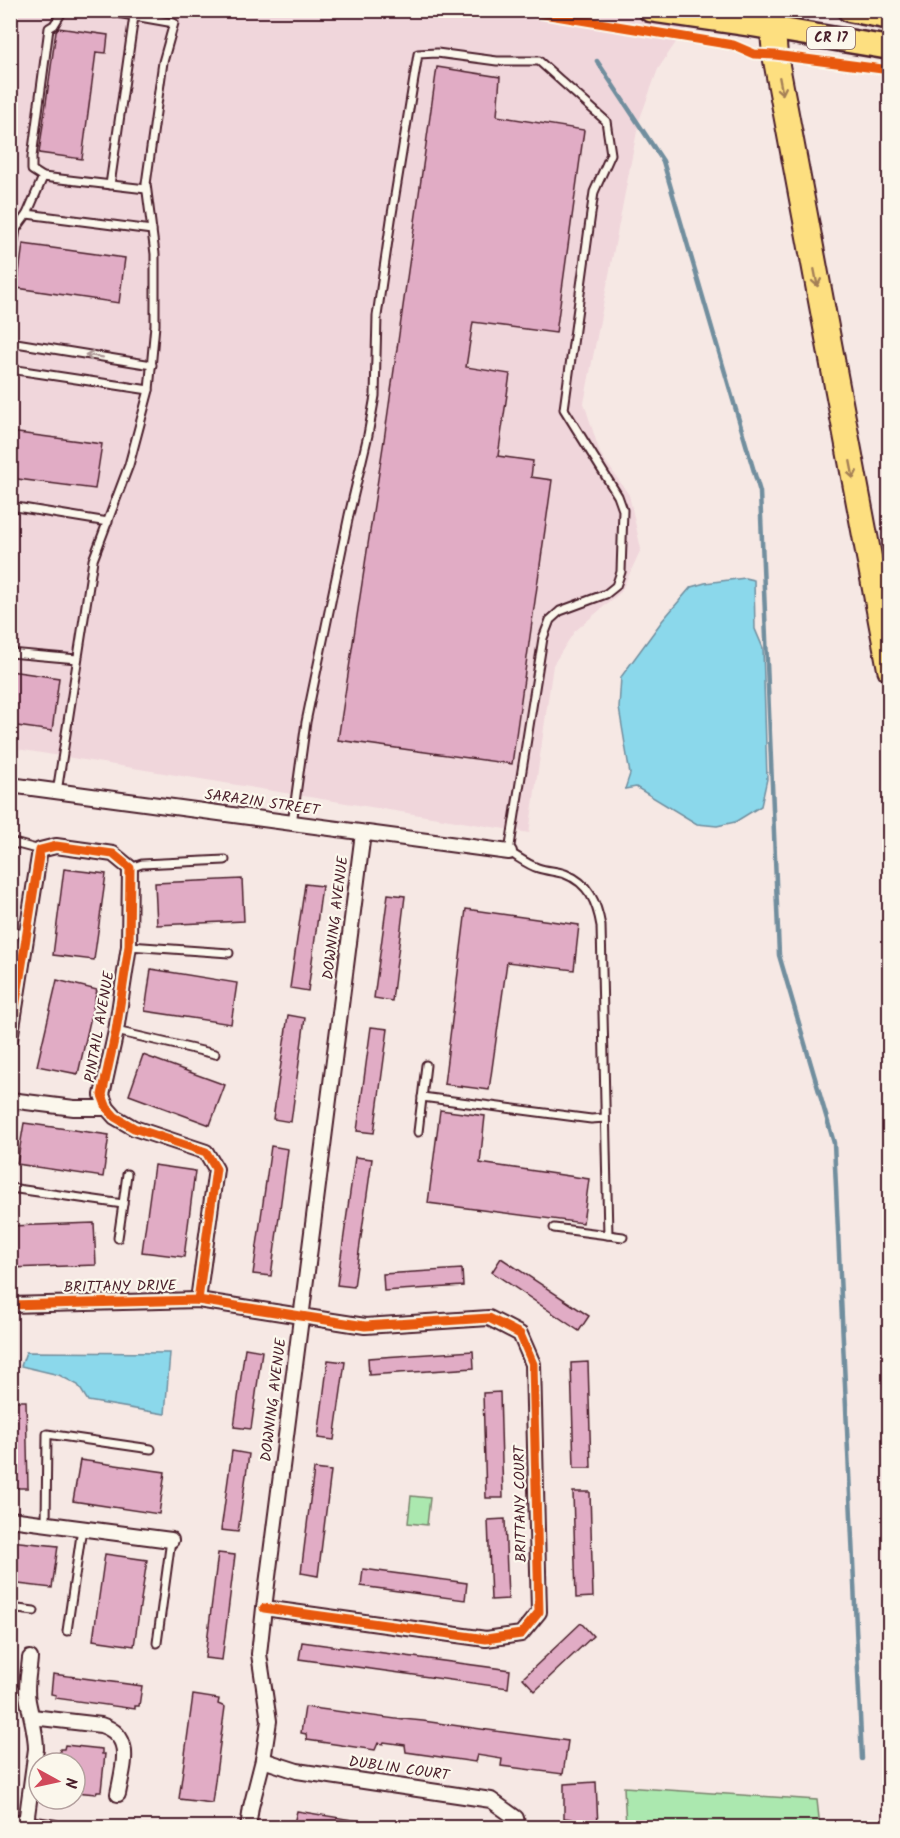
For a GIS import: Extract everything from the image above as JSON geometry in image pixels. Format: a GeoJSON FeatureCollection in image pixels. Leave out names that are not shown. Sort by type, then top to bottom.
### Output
{"type":"FeatureCollection","features":[{"type":"Feature","properties":{"kind":"highway","name":"CR 17"},"geometry":{"type":"LineString","coordinates":[[650,10],[772,19],[890,48]]}},
{"type":"Feature","properties":{"kind":"highway","name":"CR 17"},"geometry":{"type":"LineString","coordinates":[[849,10],[890,18]]}},
{"type":"Feature","properties":{"kind":"highway"},"geometry":{"type":"LineString","coordinates":[[772,19],[775,55],[890,669]]}},
{"type":"Feature","properties":{"kind":"street","name":"SARAZIN STREET"},"geometry":{"type":"LineString","coordinates":[[10,785],[509,852]]}},
{"type":"Feature","properties":{"kind":"street","name":"DOWNING AVENUE"},"geometry":{"type":"LineString","coordinates":[[248,1827],[269,1721],[259,1654],[264,1608],[363,833]]}},
{"type":"Feature","properties":{"kind":"street"},"geometry":{"type":"LineString","coordinates":[[11,1032],[40,850],[56,846],[113,854],[130,868]]}},
{"type":"Feature","properties":{"kind":"street","name":"PINTAIL AVENUE"},"geometry":{"type":"LineString","coordinates":[[107,1108],[102,1095],[116,1031],[129,946],[130,868]]}},
{"type":"Feature","properties":{"kind":"street"},"geometry":{"type":"LineString","coordinates":[[10,1100],[74,1108],[107,1108],[115,1117],[134,1128],[206,1152],[216,1169],[198,1300]]}},
{"type":"Feature","properties":{"kind":"street","name":"BRITTANY DRIVE"},"geometry":{"type":"LineString","coordinates":[[10,1305],[198,1300],[301,1317]]}},
{"type":"Feature","properties":{"kind":"street","name":"BRITTANY COURT"},"geometry":{"type":"LineString","coordinates":[[264,1608],[486,1639],[521,1634],[539,1612],[533,1364],[520,1334],[489,1318],[365,1326],[301,1317]]}},
{"type":"Feature","properties":{"kind":"street"},"geometry":{"type":"LineString","coordinates":[[10,1520],[171,1540]]}},
{"type":"Feature","properties":{"kind":"street"},"geometry":{"type":"LineString","coordinates":[[26,1823],[36,1749],[27,1699],[30,1658]]}},
{"type":"Feature","properties":{"kind":"street"},"geometry":{"type":"LineString","coordinates":[[32,1717],[101,1725],[111,1728],[118,1734],[123,1741],[124,1750],[118,1794]]}},
{"type":"Feature","properties":{"kind":"street","name":"DUBLIN COURT"},"geometry":{"type":"LineString","coordinates":[[263,1760],[297,1771],[491,1800],[516,1818],[518,1827]]}},
{"type":"Feature","properties":{"kind":"street"},"geometry":{"type":"LineString","coordinates":[[10,1821],[55,1827]]}},
{"type":"Feature","properties":{"kind":"lane"},"geometry":{"type":"LineString","coordinates":[[68,10],[62,12],[54,25],[49,28],[32,170],[43,177],[146,189]]}},
{"type":"Feature","properties":{"kind":"lane"},"geometry":{"type":"LineString","coordinates":[[57,792],[93,560],[129,465],[149,390],[155,325],[155,254],[146,189],[163,62],[174,23],[100,10]]}},
{"type":"Feature","properties":{"kind":"lane"},"geometry":{"type":"LineString","coordinates":[[110,185],[134,16]]}},
{"type":"Feature","properties":{"kind":"lane"},"geometry":{"type":"LineString","coordinates":[[292,824],[306,722],[375,396],[377,315],[418,54],[437,52],[497,61],[539,61],[606,121],[611,154],[594,192],[564,409],[618,496],[623,510],[621,572],[616,586],[606,594],[560,611],[550,620],[543,638],[509,852],[536,868],[568,875],[580,882],[591,894],[597,907],[601,926],[608,1235]]}},
{"type":"Feature","properties":{"kind":"lane"},"geometry":{"type":"LineString","coordinates":[[10,266],[16,229],[27,214],[43,177]]}},
{"type":"Feature","properties":{"kind":"lane"},"geometry":{"type":"LineString","coordinates":[[27,214],[152,230]]}},
{"type":"Feature","properties":{"kind":"lane"},"geometry":{"type":"LineString","coordinates":[[10,342],[152,365]]}},
{"type":"Feature","properties":{"kind":"lane"},"geometry":{"type":"LineString","coordinates":[[10,369],[149,390]]}},
{"type":"Feature","properties":{"kind":"lane"},"geometry":{"type":"LineString","coordinates":[[10,506],[108,522]]}},
{"type":"Feature","properties":{"kind":"lane"},"geometry":{"type":"LineString","coordinates":[[10,653],[77,659]]}},
{"type":"Feature","properties":{"kind":"lane"},"geometry":{"type":"LineString","coordinates":[[10,842],[40,850]]}},
{"type":"Feature","properties":{"kind":"lane"},"geometry":{"type":"LineString","coordinates":[[130,868],[142,864],[225,860]]}},
{"type":"Feature","properties":{"kind":"lane"},"geometry":{"type":"LineString","coordinates":[[10,931],[27,935]]}},
{"type":"Feature","properties":{"kind":"lane"},"geometry":{"type":"LineString","coordinates":[[129,946],[229,953]]}},
{"type":"Feature","properties":{"kind":"lane"},"geometry":{"type":"LineString","coordinates":[[116,1031],[215,1054]]}},
{"type":"Feature","properties":{"kind":"lane"},"geometry":{"type":"LineString","coordinates":[[418,1132],[426,1065]]}},
{"type":"Feature","properties":{"kind":"lane"},"geometry":{"type":"LineString","coordinates":[[422,1097],[591,1119],[605,1118]]}},
{"type":"Feature","properties":{"kind":"lane"},"geometry":{"type":"LineString","coordinates":[[118,1238],[128,1174]]}},
{"type":"Feature","properties":{"kind":"lane"},"geometry":{"type":"LineString","coordinates":[[10,1188],[123,1204]]}},
{"type":"Feature","properties":{"kind":"lane"},"geometry":{"type":"LineString","coordinates":[[554,1228],[623,1237]]}},
{"type":"Feature","properties":{"kind":"lane"},"geometry":{"type":"LineString","coordinates":[[46,1524],[47,1434],[151,1449]]}},
{"type":"Feature","properties":{"kind":"lane"},"geometry":{"type":"LineString","coordinates":[[67,1631],[82,1528]]}},
{"type":"Feature","properties":{"kind":"lane"},"geometry":{"type":"LineString","coordinates":[[157,1642],[171,1540]]}},
{"type":"Feature","properties":{"kind":"lane"},"geometry":{"type":"LineString","coordinates":[[10,1608],[34,1611]]}},
{"type":"Feature","properties":{"kind":"shaded area"},"geometry":{"type":"Polygon","coordinates":[[[18,11],[697,11],[658,69],[639,121],[584,403],[600,453],[629,495],[641,549],[621,592],[574,632],[553,665],[529,833],[11,748],[10,64],[18,11]]]}},
{"type":"Feature","properties":{"kind":"green space"},"geometry":{"type":"Polygon","coordinates":[[[411,1496],[430,1498],[427,1525],[408,1523],[411,1496]]]}},
{"type":"Feature","properties":{"kind":"green space"},"geometry":{"type":"Polygon","coordinates":[[[624,1787],[817,1800],[820,1827],[626,1827],[624,1787]]]}},
{"type":"Feature","properties":{"kind":"water"},"geometry":{"type":"Polygon","coordinates":[[[745,578],[754,580],[755,629],[763,648],[767,779],[761,806],[735,822],[717,826],[697,824],[636,787],[625,789],[630,774],[619,708],[621,677],[662,621],[691,587],[745,578]]]}},
{"type":"Feature","properties":{"kind":"water"},"geometry":{"type":"Polygon","coordinates":[[[26,1352],[170,1353],[165,1414],[88,1401],[78,1385],[59,1375],[21,1366],[26,1352]]]}},
{"type":"Feature","properties":{"kind":"building"},"geometry":{"type":"Polygon","coordinates":[[[58,28],[108,35],[106,53],[96,52],[82,159],[39,153],[58,28]]]}},
{"type":"Feature","properties":{"kind":"building"},"geometry":{"type":"Polygon","coordinates":[[[437,67],[500,77],[497,116],[584,130],[556,333],[473,322],[466,367],[510,374],[498,456],[533,461],[531,477],[552,480],[512,764],[338,740],[384,440],[437,67]]]}},
{"type":"Feature","properties":{"kind":"building"},"geometry":{"type":"Polygon","coordinates":[[[23,244],[125,258],[119,303],[17,288],[23,244]]]}},
{"type":"Feature","properties":{"kind":"building"},"geometry":{"type":"Polygon","coordinates":[[[10,432],[102,444],[95,489],[10,478],[10,432]]]}},
{"type":"Feature","properties":{"kind":"building"},"geometry":{"type":"Polygon","coordinates":[[[10,671],[59,678],[52,731],[10,725],[10,671]]]}},
{"type":"Feature","properties":{"kind":"building"},"geometry":{"type":"Polygon","coordinates":[[[64,869],[106,874],[94,960],[53,955],[64,869]]]}},
{"type":"Feature","properties":{"kind":"building"},"geometry":{"type":"Polygon","coordinates":[[[242,879],[244,921],[157,925],[155,883],[242,879]]]}},
{"type":"Feature","properties":{"kind":"building"},"geometry":{"type":"Polygon","coordinates":[[[305,884],[322,886],[308,991],[290,988],[305,884]]]}},
{"type":"Feature","properties":{"kind":"building"},"geometry":{"type":"Polygon","coordinates":[[[388,894],[405,896],[392,1001],[374,998],[388,894]]]}},
{"type":"Feature","properties":{"kind":"building"},"geometry":{"type":"Polygon","coordinates":[[[466,909],[579,925],[574,970],[507,962],[489,1090],[444,1084],[466,909]]]}},
{"type":"Feature","properties":{"kind":"building"},"geometry":{"type":"Polygon","coordinates":[[[151,969],[237,983],[231,1024],[145,1011],[151,969]]]}},
{"type":"Feature","properties":{"kind":"building"},"geometry":{"type":"Polygon","coordinates":[[[57,980],[97,990],[78,1074],[37,1066],[57,980]]]}},
{"type":"Feature","properties":{"kind":"building"},"geometry":{"type":"Polygon","coordinates":[[[288,1015],[305,1018],[291,1122],[273,1119],[288,1015]]]}},
{"type":"Feature","properties":{"kind":"building"},"geometry":{"type":"Polygon","coordinates":[[[371,1027],[388,1029],[374,1133],[357,1131],[371,1027]]]}},
{"type":"Feature","properties":{"kind":"building"},"geometry":{"type":"Polygon","coordinates":[[[143,1055],[225,1085],[210,1125],[129,1095],[143,1055]]]}},
{"type":"Feature","properties":{"kind":"building"},"geometry":{"type":"Polygon","coordinates":[[[440,1110],[485,1116],[480,1163],[589,1179],[583,1223],[428,1203],[440,1110]]]}},
{"type":"Feature","properties":{"kind":"building"},"geometry":{"type":"Polygon","coordinates":[[[24,1123],[109,1135],[103,1177],[17,1164],[24,1123]]]}},
{"type":"Feature","properties":{"kind":"building"},"geometry":{"type":"Polygon","coordinates":[[[271,1146],[288,1149],[271,1276],[253,1274],[271,1146]]]}},
{"type":"Feature","properties":{"kind":"building"},"geometry":{"type":"Polygon","coordinates":[[[355,1157],[372,1159],[354,1287],[337,1285],[355,1157]]]}},
{"type":"Feature","properties":{"kind":"building"},"geometry":{"type":"Polygon","coordinates":[[[154,1165],[195,1171],[184,1257],[142,1252],[154,1165]]]}},
{"type":"Feature","properties":{"kind":"building"},"geometry":{"type":"Polygon","coordinates":[[[94,1223],[96,1265],[10,1268],[10,1226],[94,1223]]]}},
{"type":"Feature","properties":{"kind":"building"},"geometry":{"type":"Polygon","coordinates":[[[501,1258],[589,1316],[579,1331],[492,1272],[501,1258]]]}},
{"type":"Feature","properties":{"kind":"building"},"geometry":{"type":"Polygon","coordinates":[[[462,1269],[463,1286],[384,1291],[383,1274],[462,1269]]]}},
{"type":"Feature","properties":{"kind":"building"},"geometry":{"type":"Polygon","coordinates":[[[245,1348],[262,1351],[251,1429],[234,1427],[245,1348]]]}},
{"type":"Feature","properties":{"kind":"building"},"geometry":{"type":"Polygon","coordinates":[[[473,1351],[474,1368],[369,1375],[368,1358],[473,1351]]]}},
{"type":"Feature","properties":{"kind":"building"},"geometry":{"type":"Polygon","coordinates":[[[328,1360],[345,1362],[334,1440],[318,1438],[328,1360]]]}},
{"type":"Feature","properties":{"kind":"building"},"geometry":{"type":"Polygon","coordinates":[[[588,1362],[591,1468],[574,1468],[571,1363],[588,1362]]]}},
{"type":"Feature","properties":{"kind":"building"},"geometry":{"type":"Polygon","coordinates":[[[500,1392],[503,1498],[486,1498],[483,1393],[500,1392]]]}},
{"type":"Feature","properties":{"kind":"building"},"geometry":{"type":"Polygon","coordinates":[[[10,1401],[26,1401],[28,1488],[10,1488],[10,1401]]]}},
{"type":"Feature","properties":{"kind":"building"},"geometry":{"type":"Polygon","coordinates":[[[232,1451],[249,1454],[238,1532],[221,1530],[232,1451]]]}},
{"type":"Feature","properties":{"kind":"building"},"geometry":{"type":"Polygon","coordinates":[[[80,1460],[165,1472],[159,1514],[73,1501],[80,1460]]]}},
{"type":"Feature","properties":{"kind":"building"},"geometry":{"type":"Polygon","coordinates":[[[314,1469],[331,1471],[318,1576],[301,1573],[314,1469]]]}},
{"type":"Feature","properties":{"kind":"building"},"geometry":{"type":"Polygon","coordinates":[[[573,1492],[590,1492],[593,1597],[576,1598],[573,1492]]]}},
{"type":"Feature","properties":{"kind":"building"},"geometry":{"type":"Polygon","coordinates":[[[505,1519],[508,1599],[491,1600],[488,1520],[505,1519]]]}},
{"type":"Feature","properties":{"kind":"building"},"geometry":{"type":"Polygon","coordinates":[[[10,1541],[58,1546],[52,1588],[10,1583],[10,1541]]]}},
{"type":"Feature","properties":{"kind":"building"},"geometry":{"type":"Polygon","coordinates":[[[218,1553],[235,1555],[222,1660],[205,1658],[218,1553]]]}},
{"type":"Feature","properties":{"kind":"building"},"geometry":{"type":"Polygon","coordinates":[[[105,1554],[147,1560],[134,1646],[93,1640],[105,1554]]]}},
{"type":"Feature","properties":{"kind":"building"},"geometry":{"type":"Polygon","coordinates":[[[363,1569],[467,1583],[465,1600],[361,1586],[363,1569]]]}},
{"type":"Feature","properties":{"kind":"building"},"geometry":{"type":"Polygon","coordinates":[[[581,1623],[593,1636],[535,1691],[523,1678],[581,1623]]]}},
{"type":"Feature","properties":{"kind":"building"},"geometry":{"type":"Polygon","coordinates":[[[302,1642],[510,1670],[508,1688],[299,1659],[302,1642]]]}},
{"type":"Feature","properties":{"kind":"building"},"geometry":{"type":"Polygon","coordinates":[[[53,1674],[142,1686],[139,1706],[135,1706],[135,1709],[55,1698],[56,1695],[51,1694],[53,1674]]]}},
{"type":"Feature","properties":{"kind":"building"},"geometry":{"type":"Polygon","coordinates":[[[193,1695],[219,1699],[218,1704],[225,1707],[212,1803],[179,1799],[193,1695]]]}},
{"type":"Feature","properties":{"kind":"building"},"geometry":{"type":"Polygon","coordinates":[[[305,1707],[568,1741],[563,1774],[501,1766],[502,1759],[477,1755],[475,1762],[406,1752],[405,1745],[384,1742],[383,1744],[378,1743],[375,1750],[307,1740],[306,1734],[301,1733],[305,1707]]]}},
{"type":"Feature","properties":{"kind":"building"},"geometry":{"type":"Polygon","coordinates":[[[65,1745],[102,1749],[102,1754],[105,1754],[101,1791],[97,1791],[96,1794],[87,1793],[87,1751],[60,1751],[64,1749],[65,1745]]]}},
{"type":"Feature","properties":{"kind":"building"},"geometry":{"type":"Polygon","coordinates":[[[596,1782],[598,1827],[571,1827],[572,1819],[564,1818],[564,1784],[596,1782]]]}},
{"type":"Feature","properties":{"kind":"building"},"geometry":{"type":"Polygon","coordinates":[[[297,1811],[359,1821],[358,1827],[293,1827],[297,1811]]]}},
{"type":"Feature","properties":{"kind":"waterway"},"geometry":{"type":"LineString","coordinates":[[597,61],[663,161],[760,492],[779,955],[834,1143],[862,1759]]}},
{"type":"Feature","properties":{"kind":"cycle path"},"geometry":{"type":"LineString","coordinates":[[519,10],[733,45],[754,54],[890,70]]}},
{"type":"Feature","properties":{"kind":"cycle path"},"geometry":{"type":"LineString","coordinates":[[10,1040],[40,850],[56,846],[113,854],[130,868],[129,946],[116,1031],[102,1095],[107,1108],[115,1117],[134,1128],[206,1152],[216,1169],[198,1300]]}},
{"type":"Feature","properties":{"kind":"cycle path"},"geometry":{"type":"LineString","coordinates":[[10,1305],[198,1300],[365,1326],[489,1318],[520,1334],[533,1364],[539,1612],[521,1634],[486,1639],[264,1608]]}}]}
